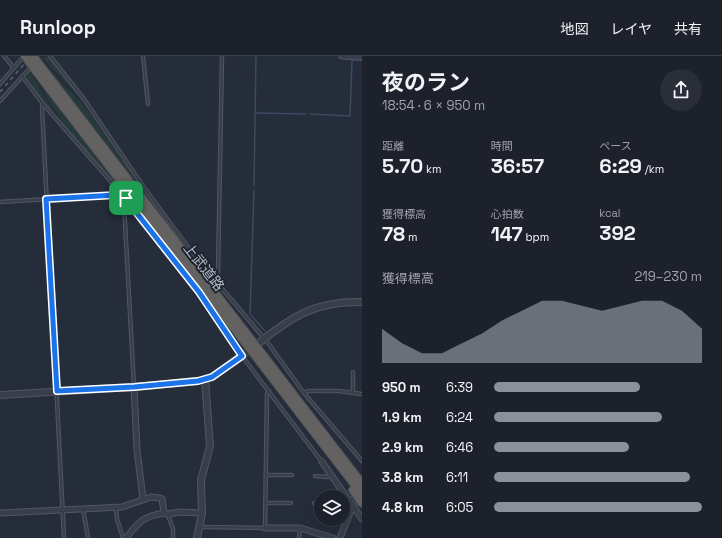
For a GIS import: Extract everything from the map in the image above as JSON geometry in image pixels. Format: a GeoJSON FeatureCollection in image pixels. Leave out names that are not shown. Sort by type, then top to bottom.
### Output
{"type":"FeatureCollection","features":[{"type":"Feature","properties":{"kind":"highway","name":"上武道路"},"geometry":{"type":"LineString","coordinates":[[25,56],[36,60],[186,260],[316,428],[362,484]]}},
{"type":"Feature","properties":{"kind":"highway","name":"上武道路"},"geometry":{"type":"LineString","coordinates":[[316,428],[359,495]]}},
{"type":"Feature","properties":{"kind":"highway"},"geometry":{"type":"LineString","coordinates":[[316,428],[362,475]]}},
{"type":"Feature","properties":{"kind":"highway"},"geometry":{"type":"LineString","coordinates":[[316,428],[362,503]]}},
{"type":"Feature","properties":{"kind":"street"},"geometry":{"type":"LineString","coordinates":[[342,56],[362,57]]}},
{"type":"Feature","properties":{"kind":"street"},"geometry":{"type":"LineString","coordinates":[[262,340],[287,322],[312,309],[333,303],[362,302]]}},
{"type":"Feature","properties":{"kind":"street"},"geometry":{"type":"LineString","coordinates":[[0,395],[134,387],[205,380],[220,372],[248,351]]}},
{"type":"Feature","properties":{"kind":"street"},"geometry":{"type":"LineString","coordinates":[[197,538],[202,513],[201,480],[210,446],[205,380]]}},
{"type":"Feature","properties":{"kind":"street"},"geometry":{"type":"LineString","coordinates":[[134,387],[136,445],[143,499]]}},
{"type":"Feature","properties":{"kind":"street"},"geometry":{"type":"LineString","coordinates":[[322,462],[362,519]]}},
{"type":"Feature","properties":{"kind":"street"},"geometry":{"type":"LineString","coordinates":[[0,513],[116,507],[154,497],[161,498],[166,514]]}},
{"type":"Feature","properties":{"kind":"street"},"geometry":{"type":"LineString","coordinates":[[340,538],[351,503]]}},
{"type":"Feature","properties":{"kind":"street"},"geometry":{"type":"LineString","coordinates":[[125,538],[139,521],[180,512],[202,513]]}},
{"type":"Feature","properties":{"kind":"street"},"geometry":{"type":"LineString","coordinates":[[265,528],[300,528],[333,538]]}},
{"type":"Feature","properties":{"kind":"lane"},"geometry":{"type":"LineString","coordinates":[[4,56],[14,68]]}},
{"type":"Feature","properties":{"kind":"lane"},"geometry":{"type":"LineString","coordinates":[[0,84],[25,56]]}},
{"type":"Feature","properties":{"kind":"lane"},"geometry":{"type":"LineString","coordinates":[[50,56],[80,94],[142,186],[186,260],[199,292],[242,356],[322,462]]}},
{"type":"Feature","properties":{"kind":"lane"},"geometry":{"type":"LineString","coordinates":[[143,56],[148,104]]}},
{"type":"Feature","properties":{"kind":"lane"},"geometry":{"type":"LineString","coordinates":[[215,280],[218,273],[222,56]]}},
{"type":"Feature","properties":{"kind":"lane"},"geometry":{"type":"LineString","coordinates":[[0,101],[36,60]]}},
{"type":"Feature","properties":{"kind":"lane"},"geometry":{"type":"LineString","coordinates":[[22,76],[43,104],[121,193],[186,260],[215,280],[304,393],[362,461]]}},
{"type":"Feature","properties":{"kind":"lane"},"geometry":{"type":"LineString","coordinates":[[43,104],[46,199],[64,538]]}},
{"type":"Feature","properties":{"kind":"lane"},"geometry":{"type":"LineString","coordinates":[[0,202],[116,195],[121,193]]}},
{"type":"Feature","properties":{"kind":"lane"},"geometry":{"type":"LineString","coordinates":[[126,198],[125,212],[134,387]]}},
{"type":"Feature","properties":{"kind":"lane"},"geometry":{"type":"LineString","coordinates":[[353,393],[354,372]]}},
{"type":"Feature","properties":{"kind":"lane"},"geometry":{"type":"LineString","coordinates":[[199,527],[265,528],[267,394],[269,391]]}},
{"type":"Feature","properties":{"kind":"lane"},"geometry":{"type":"LineString","coordinates":[[304,393],[308,391],[339,391],[362,394]]}},
{"type":"Feature","properties":{"kind":"lane"},"geometry":{"type":"LineString","coordinates":[[266,475],[292,475]]}},
{"type":"Feature","properties":{"kind":"lane"},"geometry":{"type":"LineString","coordinates":[[315,476],[327,477],[332,475]]}},
{"type":"Feature","properties":{"kind":"lane"},"geometry":{"type":"LineString","coordinates":[[351,503],[359,495]]}},
{"type":"Feature","properties":{"kind":"lane"},"geometry":{"type":"LineString","coordinates":[[266,503],[291,503]]}},
{"type":"Feature","properties":{"kind":"lane"},"geometry":{"type":"LineString","coordinates":[[116,507],[117,519],[125,538]]}},
{"type":"Feature","properties":{"kind":"lane"},"geometry":{"type":"LineString","coordinates":[[83,509],[88,538]]}},
{"type":"Feature","properties":{"kind":"lane"},"geometry":{"type":"LineString","coordinates":[[166,514],[173,529],[174,538]]}},
{"type":"Feature","properties":{"kind":"lane"},"geometry":{"type":"LineString","coordinates":[[299,538],[300,528]]}},
{"type":"Feature","properties":{"kind":"shaded area"},"geometry":{"type":"Polygon","coordinates":[[[42,58],[49,58],[82,100],[42,58]]]}},
{"type":"Feature","properties":{"kind":"shaded area"},"geometry":{"type":"Polygon","coordinates":[[[46,66],[87,109],[172,231],[46,66]]]}},
{"type":"Feature","properties":{"kind":"shaded area"},"geometry":{"type":"Polygon","coordinates":[[[29,71],[40,88],[57,118],[27,80],[29,71]]]}},
{"type":"Feature","properties":{"kind":"shaded area"},"geometry":{"type":"Polygon","coordinates":[[[37,78],[158,236],[63,123],[50,103],[37,78]]]}},
{"type":"Feature","properties":{"kind":"waterway"},"geometry":{"type":"LineString","coordinates":[[254,185],[256,56]]}},
{"type":"Feature","properties":{"kind":"waterway"},"geometry":{"type":"LineString","coordinates":[[311,114],[350,116],[352,61],[362,60]]}},
{"type":"Feature","properties":{"kind":"waterway"},"geometry":{"type":"LineString","coordinates":[[256,113],[306,114]]}},
{"type":"Feature","properties":{"kind":"waterway"},"geometry":{"type":"LineString","coordinates":[[254,190],[250,314],[265,331]]}},
{"type":"Feature","properties":{"kind":"railway"},"geometry":{"type":"LineString","coordinates":[[0,92],[31,56]]}},
{"type":"Feature","properties":{"kind":"route"},"geometry":{"type":"LineString","coordinates":[[121,193],[126,198],[199,292],[242,356],[220,372],[205,380],[134,387],[57,391],[46,199],[119,195],[121,193]]}}]}
